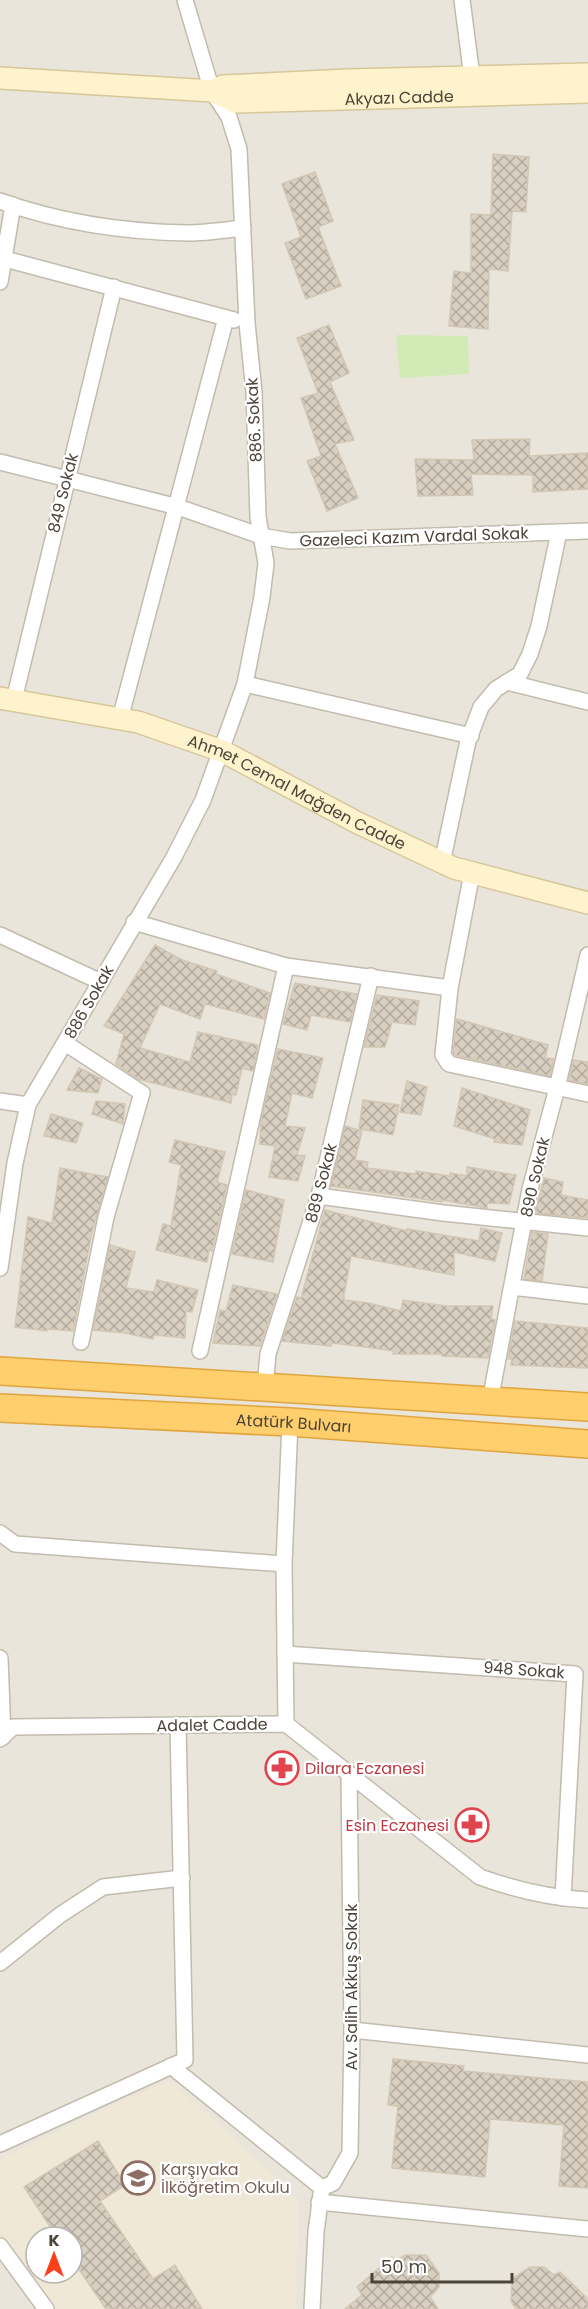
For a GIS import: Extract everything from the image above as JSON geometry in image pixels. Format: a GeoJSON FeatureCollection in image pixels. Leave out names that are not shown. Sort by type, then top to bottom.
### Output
{"type":"FeatureCollection","features":[{"type":"Feature","properties":{"kind":"highway"},"geometry":{"type":"LineString","coordinates":[[0,1371],[588,1407]]}},
{"type":"Feature","properties":{"kind":"highway","name":"Atatürk Bulvarı"},"geometry":{"type":"LineString","coordinates":[[0,1408],[290,1422],[588,1444]]}},
{"type":"Feature","properties":{"kind":"main road","name":"Akyazı Cadde"},"geometry":{"type":"LineString","coordinates":[[0,78],[212,91],[235,102],[533,84],[588,74]]}},
{"type":"Feature","properties":{"kind":"main road","name":"Akyazı Cadde"},"geometry":{"type":"LineString","coordinates":[[212,91],[223,86],[472,77],[588,92]]}},
{"type":"Feature","properties":{"kind":"main road","name":"Ahmet Cemal Mağden Cadde"},"geometry":{"type":"LineString","coordinates":[[7,699],[138,722],[222,751],[358,824],[442,863],[588,903]]}},
{"type":"Feature","properties":{"kind":"street","name":"886. Sokak"},"geometry":{"type":"LineString","coordinates":[[185,0],[212,91],[228,117],[239,149],[246,322],[254,392],[258,517],[266,563],[262,597],[245,684],[222,751]]}},
{"type":"Feature","properties":{"kind":"street"},"geometry":{"type":"LineString","coordinates":[[462,0],[472,77]]}},
{"type":"Feature","properties":{"kind":"street"},"geometry":{"type":"LineString","coordinates":[[0,282],[5,259],[6,203],[66,220],[127,229],[189,233],[243,228]]}},
{"type":"Feature","properties":{"kind":"street"},"geometry":{"type":"LineString","coordinates":[[5,259],[246,322]]}},
{"type":"Feature","properties":{"kind":"street","name":"849 Sokak"},"geometry":{"type":"LineString","coordinates":[[7,699],[114,287]]}},
{"type":"Feature","properties":{"kind":"street"},"geometry":{"type":"LineString","coordinates":[[120,719],[226,318]]}},
{"type":"Feature","properties":{"kind":"street","name":"Gazeleci Kazım Vardal Sokak"},"geometry":{"type":"LineString","coordinates":[[0,462],[177,507],[261,536],[290,541],[588,531]]}},
{"type":"Feature","properties":{"kind":"street"},"geometry":{"type":"LineString","coordinates":[[442,863],[471,735],[481,707],[496,689],[520,674],[530,654],[539,626],[560,531]]}},
{"type":"Feature","properties":{"kind":"street"},"geometry":{"type":"LineString","coordinates":[[507,682],[588,702]]}},
{"type":"Feature","properties":{"kind":"street"},"geometry":{"type":"LineString","coordinates":[[245,684],[471,735]]}},
{"type":"Feature","properties":{"kind":"street","name":"886 Sokak"},"geometry":{"type":"LineString","coordinates":[[0,1268],[15,1163],[28,1105],[174,857],[202,800],[222,751]]}},
{"type":"Feature","properties":{"kind":"street"},"geometry":{"type":"LineString","coordinates":[[472,873],[450,988],[443,1055],[449,1064],[588,1094]]}},
{"type":"Feature","properties":{"kind":"street"},"geometry":{"type":"LineString","coordinates":[[135,922],[286,966],[450,988]]}},
{"type":"Feature","properties":{"kind":"street"},"geometry":{"type":"LineString","coordinates":[[0,935],[100,982]]}},
{"type":"Feature","properties":{"kind":"street","name":"890 Sokak"},"geometry":{"type":"LineString","coordinates":[[490,1401],[530,1189],[557,1088],[588,955]]}},
{"type":"Feature","properties":{"kind":"street"},"geometry":{"type":"LineString","coordinates":[[200,1351],[286,966]]}},
{"type":"Feature","properties":{"kind":"street","name":"889 Sokak"},"geometry":{"type":"LineString","coordinates":[[265,1387],[268,1354],[319,1196],[371,976]]}},
{"type":"Feature","properties":{"kind":"street"},"geometry":{"type":"LineString","coordinates":[[65,1043],[142,1093],[106,1217],[81,1342]]}},
{"type":"Feature","properties":{"kind":"street"},"geometry":{"type":"LineString","coordinates":[[0,1101],[28,1105]]}},
{"type":"Feature","properties":{"kind":"street"},"geometry":{"type":"LineString","coordinates":[[319,1196],[443,1213],[588,1228]]}},
{"type":"Feature","properties":{"kind":"street"},"geometry":{"type":"LineString","coordinates":[[512,1287],[588,1296]]}},
{"type":"Feature","properties":{"kind":"street"},"geometry":{"type":"LineString","coordinates":[[286,1724],[284,1564],[290,1422]]}},
{"type":"Feature","properties":{"kind":"street"},"geometry":{"type":"LineString","coordinates":[[0,1533],[15,1544],[284,1564]]}},
{"type":"Feature","properties":{"kind":"street","name":"948 Sokak"},"geometry":{"type":"LineString","coordinates":[[285,1654],[575,1674],[563,1898]]}},
{"type":"Feature","properties":{"kind":"street"},"geometry":{"type":"LineString","coordinates":[[0,1658],[1,1738]]}},
{"type":"Feature","properties":{"kind":"street","name":"Adalet Cadde"},"geometry":{"type":"LineString","coordinates":[[1,1738],[13,1727],[286,1724],[480,1877],[516,1890],[563,1898],[588,1899]]}},
{"type":"Feature","properties":{"kind":"street"},"geometry":{"type":"LineString","coordinates":[[0,2144],[184,2060],[178,1725]]}},
{"type":"Feature","properties":{"kind":"street","name":"Av. Salih Akkuş Sokak"},"geometry":{"type":"LineString","coordinates":[[321,2195],[333,2183],[350,2153],[352,2030],[350,1774]]}},
{"type":"Feature","properties":{"kind":"street"},"geometry":{"type":"LineString","coordinates":[[0,1963],[60,1915],[103,1887],[182,1878]]}},
{"type":"Feature","properties":{"kind":"street"},"geometry":{"type":"LineString","coordinates":[[352,2030],[588,2055]]}},
{"type":"Feature","properties":{"kind":"street"},"geometry":{"type":"LineString","coordinates":[[171,2066],[321,2195],[588,2229]]}},
{"type":"Feature","properties":{"kind":"street"},"geometry":{"type":"LineString","coordinates":[[312,2309],[321,2195]]}},
{"type":"Feature","properties":{"kind":"street"},"geometry":{"type":"LineString","coordinates":[[0,2246],[46,2309]]}},
{"type":"Feature","properties":{"kind":"shaded area"},"geometry":{"type":"Polygon","coordinates":[[[0,0],[588,0],[588,2309],[0,2309],[0,0]]]}},
{"type":"Feature","properties":{"kind":"shaded area","name":"Karşıyaka İlköğretim Okulu"},"geometry":{"type":"Polygon","coordinates":[[[170,2080],[298,2198],[296,2309],[51,2309],[34,2285],[84,2285],[84,2225],[24,2225],[24,2271],[0,2238],[0,2159],[103,2109],[170,2080]]]}},
{"type":"Feature","properties":{"kind":"green space"},"geometry":{"type":"Polygon","coordinates":[[[396,335],[468,336],[469,374],[400,378],[396,335]]]}},
{"type":"Feature","properties":{"kind":"building"},"geometry":{"type":"Polygon","coordinates":[[[493,154],[529,157],[526,212],[512,211],[508,271],[489,269],[488,329],[449,326],[454,271],[471,273],[471,214],[491,215],[493,154]]]}},
{"type":"Feature","properties":{"kind":"building"},"geometry":{"type":"Polygon","coordinates":[[[315,172],[333,221],[318,227],[341,286],[306,299],[285,243],[301,237],[282,184],[315,172]]]}},
{"type":"Feature","properties":{"kind":"building"},"geometry":{"type":"Polygon","coordinates":[[[329,325],[349,373],[330,382],[354,440],[335,444],[358,498],[327,511],[307,461],[321,456],[301,398],[318,393],[297,338],[329,325]]]}},
{"type":"Feature","properties":{"kind":"building"},"geometry":{"type":"Polygon","coordinates":[[[530,439],[529,456],[588,453],[588,489],[533,492],[533,475],[471,474],[473,495],[418,496],[415,459],[474,460],[472,440],[530,439]]]}},
{"type":"Feature","properties":{"kind":"building"},"geometry":{"type":"Polygon","coordinates":[[[155,945],[182,960],[217,971],[216,974],[270,993],[264,1019],[205,1004],[200,1019],[160,1004],[140,1048],[190,1062],[198,1032],[258,1045],[253,1071],[242,1068],[236,1095],[232,1094],[231,1103],[138,1079],[116,1064],[124,1034],[104,1026],[155,945]]]}},
{"type":"Feature","properties":{"kind":"building"},"geometry":{"type":"Polygon","coordinates":[[[295,983],[357,994],[350,1022],[311,1015],[307,1030],[283,1024],[295,983]]]}},
{"type":"Feature","properties":{"kind":"building"},"geometry":{"type":"Polygon","coordinates":[[[377,995],[419,1001],[415,1025],[392,1022],[385,1047],[364,1047],[377,995]]]}},
{"type":"Feature","properties":{"kind":"building"},"geometry":{"type":"Polygon","coordinates":[[[457,1019],[548,1045],[545,1058],[554,1059],[550,1076],[455,1055],[453,1053],[457,1019]]]}},
{"type":"Feature","properties":{"kind":"building"},"geometry":{"type":"Polygon","coordinates":[[[278,1049],[323,1058],[312,1098],[292,1093],[285,1126],[305,1128],[297,1155],[305,1156],[298,1181],[269,1177],[275,1146],[260,1144],[261,1120],[278,1049]]]}},
{"type":"Feature","properties":{"kind":"building"},"geometry":{"type":"Polygon","coordinates":[[[573,1060],[588,1062],[588,1084],[569,1080],[573,1060]]]}},
{"type":"Feature","properties":{"kind":"building"},"geometry":{"type":"Polygon","coordinates":[[[79,1068],[102,1079],[98,1093],[67,1090],[79,1068]]]}},
{"type":"Feature","properties":{"kind":"building"},"geometry":{"type":"Polygon","coordinates":[[[407,1081],[427,1087],[421,1115],[400,1112],[407,1081]]]}},
{"type":"Feature","properties":{"kind":"building"},"geometry":{"type":"Polygon","coordinates":[[[462,1088],[530,1110],[522,1145],[494,1142],[495,1139],[454,1126],[462,1088]]]}},
{"type":"Feature","properties":{"kind":"building"},"geometry":{"type":"Polygon","coordinates":[[[363,1100],[399,1105],[393,1135],[359,1129],[363,1100]]]}},
{"type":"Feature","properties":{"kind":"building"},"geometry":{"type":"Polygon","coordinates":[[[96,1101],[125,1104],[123,1124],[92,1114],[96,1101]]]}},
{"type":"Feature","properties":{"kind":"building"},"geometry":{"type":"Polygon","coordinates":[[[51,1114],[83,1123],[76,1143],[44,1136],[51,1114]]]}},
{"type":"Feature","properties":{"kind":"building"},"geometry":{"type":"Polygon","coordinates":[[[345,1126],[362,1131],[355,1160],[368,1162],[367,1168],[416,1174],[416,1171],[467,1176],[467,1167],[516,1175],[509,1204],[487,1203],[487,1208],[331,1186],[345,1126]]]}},
{"type":"Feature","properties":{"kind":"building"},"geometry":{"type":"Polygon","coordinates":[[[175,1140],[225,1152],[217,1182],[227,1185],[212,1251],[209,1250],[207,1262],[156,1250],[163,1224],[171,1226],[181,1165],[169,1162],[175,1140]]]}},
{"type":"Feature","properties":{"kind":"building"},"geometry":{"type":"Polygon","coordinates":[[[60,1168],[108,1177],[92,1232],[73,1331],[15,1327],[28,1217],[52,1223],[60,1168]]]}},
{"type":"Feature","properties":{"kind":"building"},"geometry":{"type":"Polygon","coordinates":[[[544,1178],[563,1182],[561,1195],[588,1200],[588,1218],[535,1213],[544,1178]]]}},
{"type":"Feature","properties":{"kind":"building"},"geometry":{"type":"Polygon","coordinates":[[[246,1190],[284,1200],[273,1262],[232,1254],[246,1190]]]}},
{"type":"Feature","properties":{"kind":"building"},"geometry":{"type":"Polygon","coordinates":[[[325,1210],[407,1231],[407,1229],[479,1241],[481,1228],[502,1233],[495,1261],[454,1252],[454,1275],[351,1256],[344,1295],[344,1300],[401,1311],[403,1300],[446,1306],[493,1306],[491,1319],[495,1320],[488,1358],[442,1356],[442,1354],[393,1354],[394,1351],[332,1343],[331,1346],[282,1341],[297,1297],[301,1298],[325,1210]]]}},
{"type":"Feature","properties":{"kind":"building"},"geometry":{"type":"Polygon","coordinates":[[[532,1232],[548,1234],[542,1281],[524,1279],[532,1232]]]}},
{"type":"Feature","properties":{"kind":"building"},"geometry":{"type":"Polygon","coordinates":[[[110,1245],[135,1252],[126,1288],[154,1292],[157,1280],[198,1290],[192,1312],[186,1311],[185,1338],[154,1335],[153,1339],[93,1330],[110,1245]]]}},
{"type":"Feature","properties":{"kind":"building"},"geometry":{"type":"Polygon","coordinates":[[[233,1285],[277,1294],[260,1346],[213,1343],[220,1310],[226,1311],[233,1285]]]}},
{"type":"Feature","properties":{"kind":"building"},"geometry":{"type":"Polygon","coordinates":[[[515,1321],[588,1328],[588,1368],[511,1365],[512,1359],[508,1359],[515,1321]]]}},
{"type":"Feature","properties":{"kind":"building"},"geometry":{"type":"Polygon","coordinates":[[[393,2059],[464,2066],[463,2071],[588,2082],[588,2188],[559,2186],[564,2125],[490,2119],[485,2177],[392,2168],[398,2106],[388,2105],[393,2059]]]}},
{"type":"Feature","properties":{"kind":"building"},"geometry":{"type":"Polygon","coordinates":[[[98,2141],[125,2185],[100,2201],[153,2279],[175,2265],[202,2309],[106,2309],[84,2277],[84,2225],[49,2225],[24,2187],[98,2141]]]}},
{"type":"Feature","properties":{"kind":"building"},"geometry":{"type":"Polygon","coordinates":[[[405,2255],[426,2255],[439,2273],[439,2287],[430,2297],[438,2309],[345,2309],[362,2295],[357,2287],[392,2257],[395,2261],[405,2255]]]}},
{"type":"Feature","properties":{"kind":"building"},"geometry":{"type":"Polygon","coordinates":[[[530,2267],[544,2267],[554,2275],[560,2272],[588,2299],[588,2309],[516,2309],[511,2301],[512,2279],[530,2267]]]}},
{"type":"Feature","properties":{"kind":"place","name":"Dilara Eczanesi"},"geometry":{"type":"Point","coordinates":[282,1768]}},
{"type":"Feature","properties":{"kind":"place","name":"Esin Eczanesi"},"geometry":{"type":"Point","coordinates":[472,1825]}},
{"type":"Feature","properties":{"kind":"place","name":"Karşıyaka İlköğretim Okulu"},"geometry":{"type":"Point","coordinates":[138,2178]}}]}
